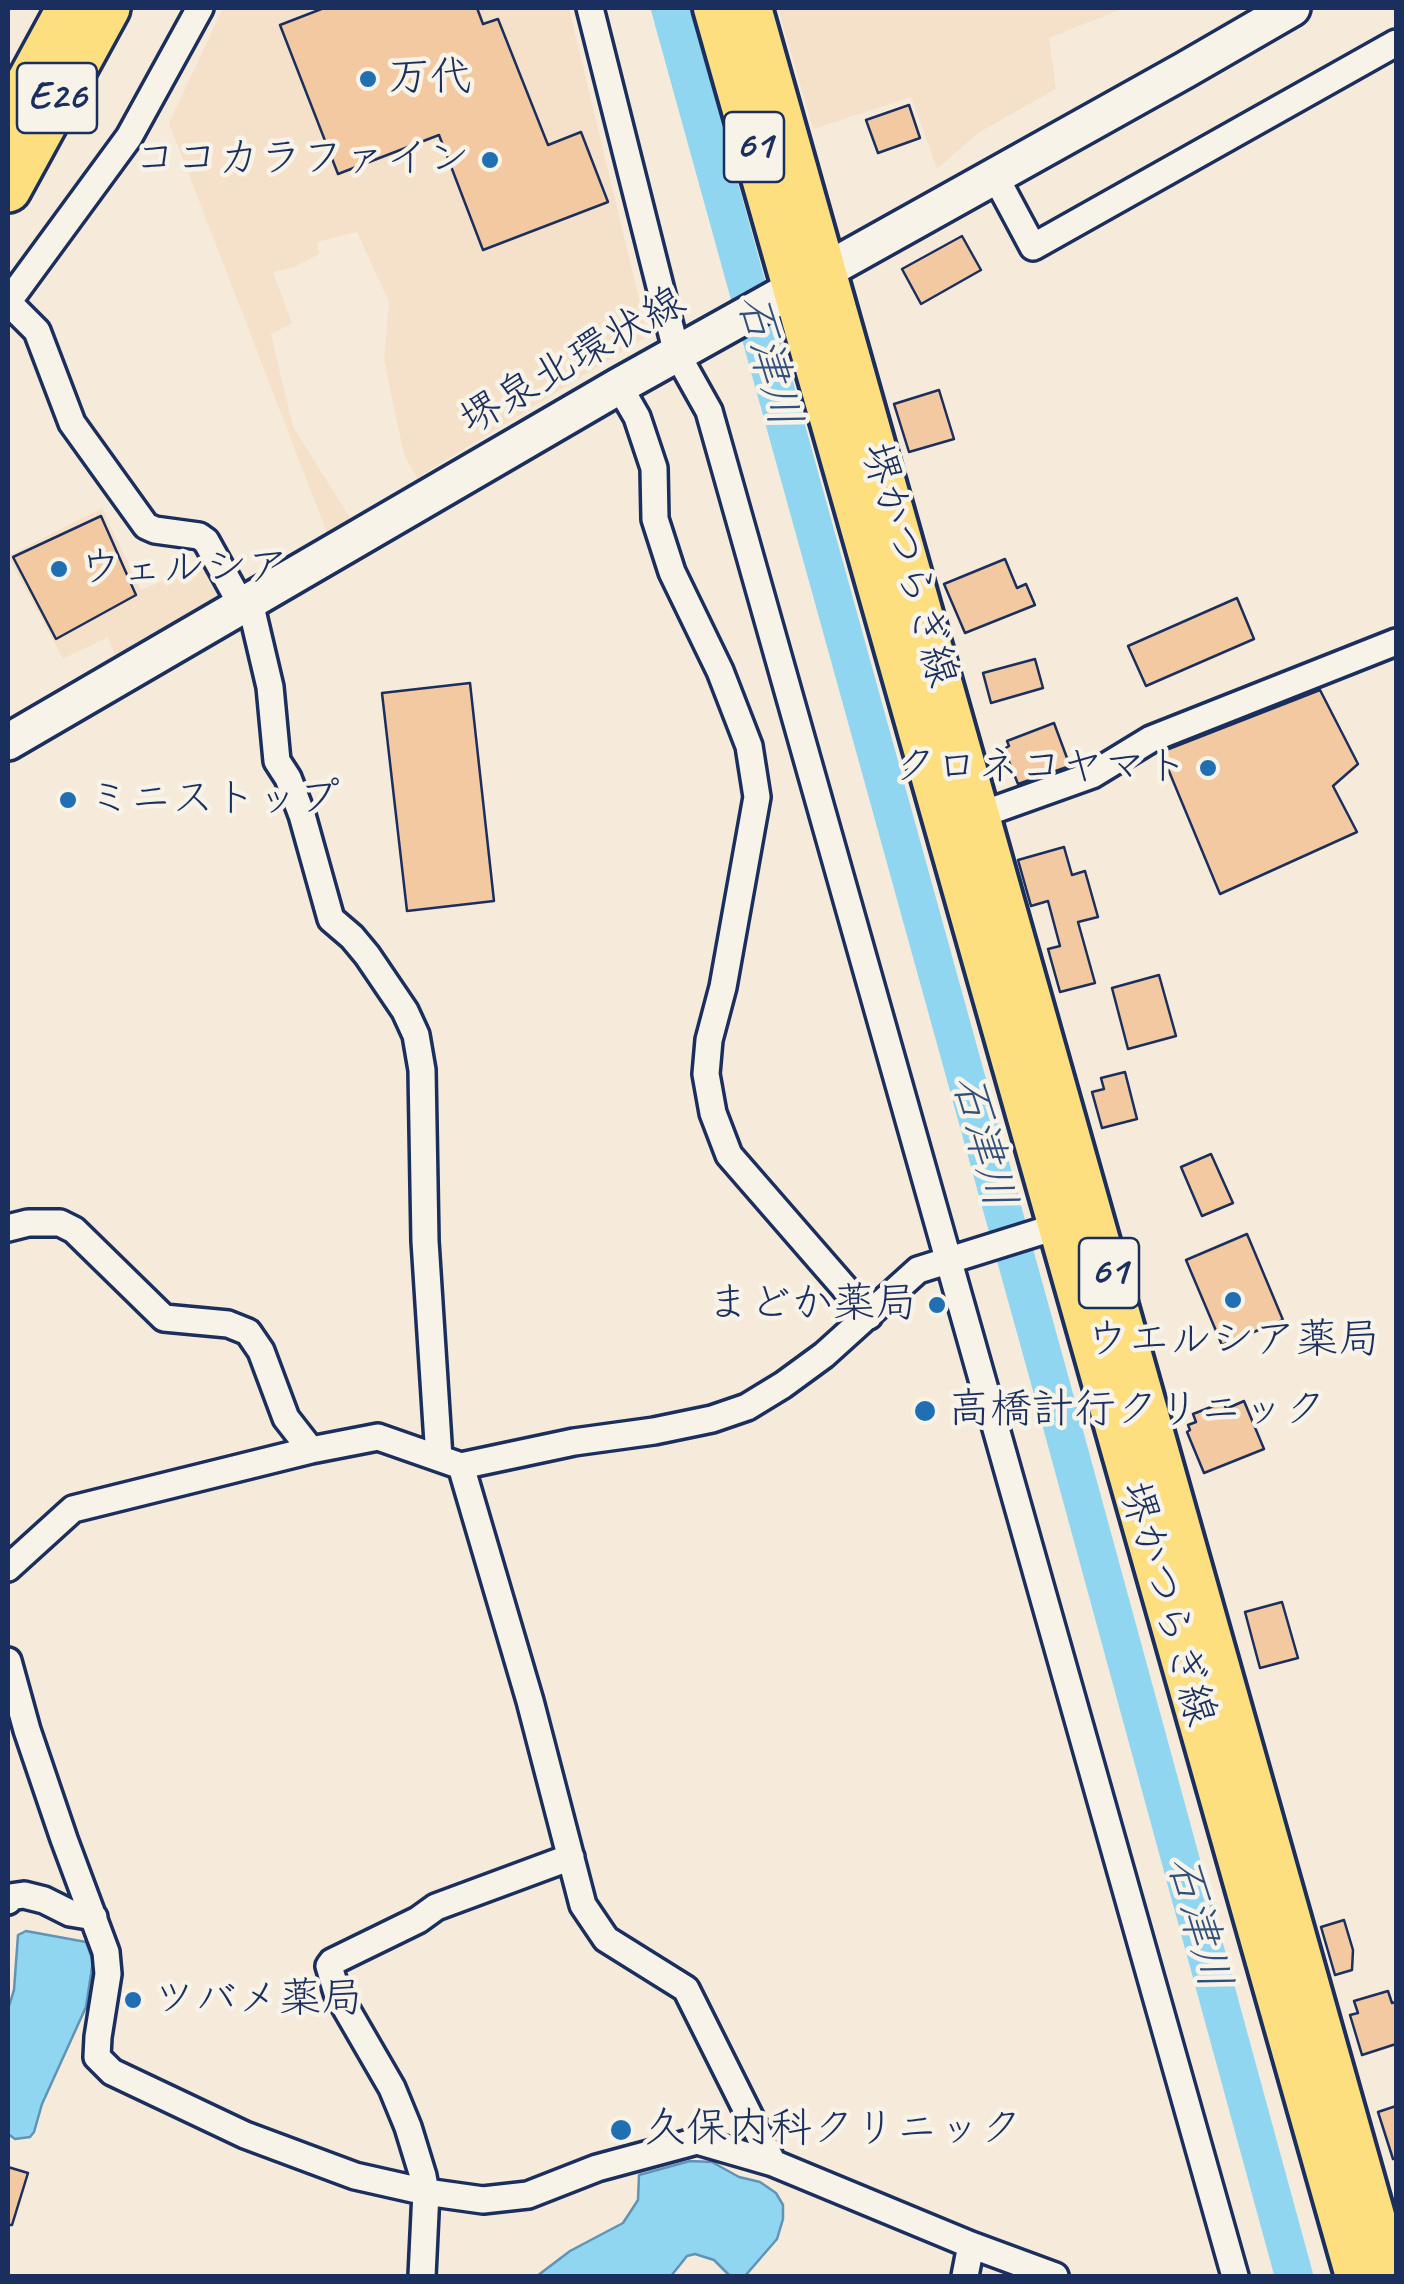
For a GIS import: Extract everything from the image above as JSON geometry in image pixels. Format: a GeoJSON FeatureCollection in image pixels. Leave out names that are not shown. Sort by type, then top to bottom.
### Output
{"type":"FeatureCollection","features":[{"type":"Feature","properties":{"kind":"highway","name":"E26"},"geometry":{"type":"LineString","coordinates":[[8,122],[70,8]]}},
{"type":"Feature","properties":{"kind":"highway","name":"E26"},"geometry":{"type":"LineString","coordinates":[[8,189],[106,8]]}},
{"type":"Feature","properties":{"kind":"main road","name":"堺かつらぎ線"},"geometry":{"type":"LineString","coordinates":[[714,8],[1063,1225],[1356,2276]]}},
{"type":"Feature","properties":{"kind":"main road","name":"堺かつらぎ線"},"geometry":{"type":"LineString","coordinates":[[751,8],[795,287],[980,816],[1063,1225],[1391,2276]]}},
{"type":"Feature","properties":{"kind":"main road","name":"堺泉北環状線"},"geometry":{"type":"LineString","coordinates":[[8,742],[620,386],[1292,8]]}},
{"type":"Feature","properties":{"kind":"street"},"geometry":{"type":"LineString","coordinates":[[200,8],[129,137],[8,302],[37,331],[72,423],[146,526],[199,536],[206,541],[246,604],[270,687],[277,761],[302,815],[332,919],[367,954],[406,1012],[416,1035],[422,1070],[426,1241],[450,1462],[530,1701],[583,1905],[606,1939],[686,1988],[773,2164]]}},
{"type":"Feature","properties":{"kind":"street"},"geometry":{"type":"LineString","coordinates":[[590,8],[688,348],[710,411],[1235,2276]]}},
{"type":"Feature","properties":{"kind":"street"},"geometry":{"type":"LineString","coordinates":[[995,176],[1033,247],[1396,44]]}},
{"type":"Feature","properties":{"kind":"street"},"geometry":{"type":"LineString","coordinates":[[620,386],[637,417],[654,468],[655,520],[672,572],[720,671],[750,746],[756,797],[722,987],[708,1040],[706,1074],[713,1112],[729,1155],[869,1316]]}},
{"type":"Feature","properties":{"kind":"street"},"geometry":{"type":"LineString","coordinates":[[980,816],[1092,775],[1151,738],[1396,642]]}},
{"type":"Feature","properties":{"kind":"street"},"geometry":{"type":"LineString","coordinates":[[8,1228],[60,1222],[74,1230],[164,1318],[228,1324],[248,1332],[261,1350],[286,1418],[311,1450]]}},
{"type":"Feature","properties":{"kind":"street"},"geometry":{"type":"LineString","coordinates":[[8,1568],[73,1509],[311,1450],[378,1436],[450,1462],[712,1419],[783,1386],[918,1270],[1063,1225]]}},
{"type":"Feature","properties":{"kind":"street"},"geometry":{"type":"LineString","coordinates":[[8,1661],[27,1730],[106,1952],[108,1974],[97,2057],[112,2072],[245,2135],[355,2176],[484,2200],[528,2195],[596,2168],[696,2142],[773,2164],[1055,2276]]}},
{"type":"Feature","properties":{"kind":"street"},"geometry":{"type":"LineString","coordinates":[[422,2276],[426,2192],[408,2127],[392,2088],[337,1993],[329,1966],[436,1907],[572,1857]]}},
{"type":"Feature","properties":{"kind":"street"},"geometry":{"type":"LineString","coordinates":[[8,1901],[24,1895],[94,1918]]}},
{"type":"Feature","properties":{"kind":"street"},"geometry":{"type":"LineString","coordinates":[[964,2276],[971,2245]]}},
{"type":"Feature","properties":{"kind":"shaded area"},"geometry":{"type":"Polygon","coordinates":[[[223,8],[569,8],[648,336],[417,478],[404,455],[384,360],[389,302],[357,232],[317,242],[319,254],[295,267],[273,272],[292,323],[271,334],[293,427],[352,521],[329,538],[169,123],[223,8]]]}},
{"type":"Feature","properties":{"kind":"shaded area"},"geometry":{"type":"Polygon","coordinates":[[[778,8],[1124,8],[1049,38],[1056,89],[978,133],[937,169],[911,97],[813,129],[778,8]]]}},
{"type":"Feature","properties":{"kind":"shaded area"},"geometry":{"type":"Polygon","coordinates":[[[102,508],[141,590],[206,562],[227,601],[117,662],[108,637],[63,659],[8,556],[102,508]]]}},
{"type":"Feature","properties":{"kind":"water"},"geometry":{"type":"Polygon","coordinates":[[[26,1931],[86,1942],[93,1961],[86,2007],[42,2104],[34,2132],[30,2137],[15,2139],[8,2134],[8,2009],[14,1990],[18,1935],[26,1931]]]}},
{"type":"Feature","properties":{"kind":"water"},"geometry":{"type":"Polygon","coordinates":[[[690,2161],[712,2162],[739,2177],[760,2182],[776,2193],[783,2205],[777,2239],[745,2276],[730,2276],[714,2260],[695,2254],[687,2256],[671,2276],[537,2276],[570,2251],[623,2223],[638,2200],[639,2175],[690,2161]]]}},
{"type":"Feature","properties":{"kind":"building"},"geometry":{"type":"Polygon","coordinates":[[[324,8],[477,8],[483,24],[498,19],[548,145],[581,132],[608,202],[483,250],[439,135],[338,174],[280,25],[324,8]]]}},
{"type":"Feature","properties":{"kind":"building"},"geometry":{"type":"Polygon","coordinates":[[[909,105],[920,138],[878,153],[866,120],[909,105]]]}},
{"type":"Feature","properties":{"kind":"building"},"geometry":{"type":"Polygon","coordinates":[[[962,236],[981,270],[921,304],[902,269],[962,236]]]}},
{"type":"Feature","properties":{"kind":"building"},"geometry":{"type":"Polygon","coordinates":[[[939,390],[954,439],[909,452],[894,404],[939,390]]]}},
{"type":"Feature","properties":{"kind":"building"},"geometry":{"type":"Polygon","coordinates":[[[101,516],[136,595],[56,639],[13,557],[101,516]]]}},
{"type":"Feature","properties":{"kind":"building"},"geometry":{"type":"Polygon","coordinates":[[[1005,559],[1017,588],[1026,584],[1035,605],[965,633],[944,584],[1005,559]]]}},
{"type":"Feature","properties":{"kind":"building"},"geometry":{"type":"Polygon","coordinates":[[[1237,598],[1254,639],[1146,686],[1128,646],[1237,598]]]}},
{"type":"Feature","properties":{"kind":"building"},"geometry":{"type":"Polygon","coordinates":[[[1035,659],[1043,688],[991,703],[983,673],[1035,659]]]}},
{"type":"Feature","properties":{"kind":"building"},"geometry":{"type":"Polygon","coordinates":[[[470,683],[494,901],[407,911],[382,693],[470,683]]]}},
{"type":"Feature","properties":{"kind":"building","name":"クロネコヤマト"},"geometry":{"type":"Polygon","coordinates":[[[1320,690],[1358,764],[1333,786],[1357,832],[1220,894],[1161,752],[1320,690]]]}},
{"type":"Feature","properties":{"kind":"building"},"geometry":{"type":"Polygon","coordinates":[[[1054,723],[1070,766],[1018,784],[1004,749],[1009,746],[1007,741],[1054,723]]]}},
{"type":"Feature","properties":{"kind":"building"},"geometry":{"type":"Polygon","coordinates":[[[1064,847],[1072,875],[1085,871],[1098,917],[1078,922],[1095,983],[1060,992],[1048,949],[1060,946],[1048,901],[1031,906],[1018,860],[1064,847]]]}},
{"type":"Feature","properties":{"kind":"building"},"geometry":{"type":"Polygon","coordinates":[[[1159,975],[1176,1036],[1128,1049],[1112,988],[1159,975]]]}},
{"type":"Feature","properties":{"kind":"building"},"geometry":{"type":"Polygon","coordinates":[[[1125,1072],[1137,1119],[1102,1128],[1092,1092],[1104,1089],[1101,1078],[1125,1072]]]}},
{"type":"Feature","properties":{"kind":"building"},"geometry":{"type":"Polygon","coordinates":[[[1211,1154],[1233,1203],[1202,1216],[1181,1167],[1211,1154]]]}},
{"type":"Feature","properties":{"kind":"building"},"geometry":{"type":"Polygon","coordinates":[[[1247,1234],[1283,1320],[1222,1345],[1186,1260],[1247,1234]]]}},
{"type":"Feature","properties":{"kind":"building"},"geometry":{"type":"Polygon","coordinates":[[[1244,1401],[1264,1449],[1204,1473],[1187,1432],[1188,1425],[1196,1422],[1193,1414],[1224,1402],[1226,1409],[1244,1401]]]}},
{"type":"Feature","properties":{"kind":"building"},"geometry":{"type":"Polygon","coordinates":[[[1282,1602],[1298,1658],[1260,1668],[1245,1612],[1282,1602]]]}},
{"type":"Feature","properties":{"kind":"building"},"geometry":{"type":"Polygon","coordinates":[[[1344,1920],[1353,1950],[1352,1970],[1335,1975],[1321,1927],[1344,1920]]]}},
{"type":"Feature","properties":{"kind":"building"},"geometry":{"type":"Polygon","coordinates":[[[1388,1991],[1392,2003],[1396,2002],[1396,2044],[1362,2055],[1350,2015],[1358,2013],[1354,2001],[1388,1991]]]}},
{"type":"Feature","properties":{"kind":"building"},"geometry":{"type":"Polygon","coordinates":[[[1396,2106],[1396,2158],[1393,2159],[1378,2112],[1396,2106]]]}},
{"type":"Feature","properties":{"kind":"building"},"geometry":{"type":"Polygon","coordinates":[[[8,2167],[28,2173],[12,2225],[8,2225],[8,2167]]]}},
{"type":"Feature","properties":{"kind":"waterway","name":"石津川"},"geometry":{"type":"LineString","coordinates":[[670,8],[1294,2276]]}},
{"type":"Feature","properties":{"kind":"place","name":"万代"},"geometry":{"type":"Point","coordinates":[368,79]}},
{"type":"Feature","properties":{"kind":"place","name":"ココカラファイン"},"geometry":{"type":"Point","coordinates":[490,160]}},
{"type":"Feature","properties":{"kind":"place","name":"ウェルシア"},"geometry":{"type":"Point","coordinates":[59,569]}},
{"type":"Feature","properties":{"kind":"place","name":"クロネコヤマト"},"geometry":{"type":"Point","coordinates":[1208,768]}},
{"type":"Feature","properties":{"kind":"place","name":"ミニストップ"},"geometry":{"type":"Point","coordinates":[68,800]}},
{"type":"Feature","properties":{"kind":"place","name":"ウエルシア薬局"},"geometry":{"type":"Point","coordinates":[1233,1300]}},
{"type":"Feature","properties":{"kind":"place","name":"まどか薬局"},"geometry":{"type":"Point","coordinates":[937,1305]}},
{"type":"Feature","properties":{"kind":"place","name":"高橋計行クリニック"},"geometry":{"type":"Point","coordinates":[925,1411]}},
{"type":"Feature","properties":{"kind":"place","name":"ツバメ薬局"},"geometry":{"type":"Point","coordinates":[133,2000]}},
{"type":"Feature","properties":{"kind":"place","name":"久保内科クリニック"},"geometry":{"type":"Point","coordinates":[621,2130]}}]}
